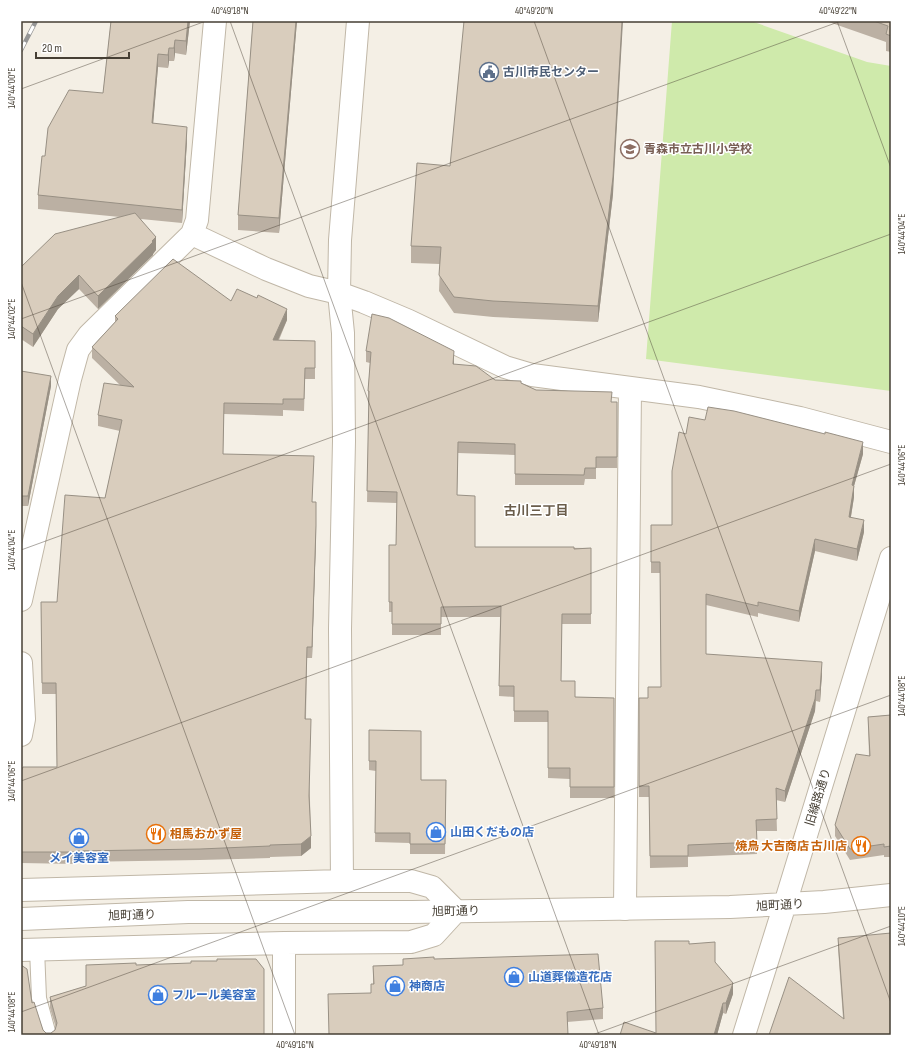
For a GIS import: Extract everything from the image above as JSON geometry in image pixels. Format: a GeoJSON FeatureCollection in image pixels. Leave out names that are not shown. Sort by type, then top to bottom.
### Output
{"type":"FeatureCollection","features":[{"type":"Feature","properties":{"kind":"street"},"geometry":{"type":"LineString","coordinates":[[21,600],[70,379],[78,350],[89,335],[192,234],[197,220],[215,21]]}},
{"type":"Feature","properties":{"kind":"street"},"geometry":{"type":"LineString","coordinates":[[342,881],[340,629],[344,441],[343,333],[339,293],[340,240],[358,21]]}},
{"type":"Feature","properties":{"kind":"street"},"geometry":{"type":"LineString","coordinates":[[192,234],[266,269],[309,286],[339,293],[364,302],[409,321],[505,368],[532,375],[699,397],[793,416],[891,442]]}},
{"type":"Feature","properties":{"kind":"street"},"geometry":{"type":"LineString","coordinates":[[625,909],[630,388]]}},
{"type":"Feature","properties":{"kind":"street","name":"旧線路通り"},"geometry":{"type":"LineString","coordinates":[[744,1035],[891,558]]}},
{"type":"Feature","properties":{"kind":"street"},"geometry":{"type":"LineString","coordinates":[[21,663],[24,719],[21,735]]}},
{"type":"Feature","properties":{"kind":"street"},"geometry":{"type":"LineString","coordinates":[[21,890],[342,881],[411,881],[432,887],[456,911],[434,935],[412,942],[284,943],[29,949]]}},
{"type":"Feature","properties":{"kind":"street","name":"旭町通り"},"geometry":{"type":"LineString","coordinates":[[21,919],[188,912],[412,912],[625,909],[824,902],[891,895]]}},
{"type":"Feature","properties":{"kind":"street"},"geometry":{"type":"LineString","coordinates":[[284,943],[284,1035]]}},
{"type":"Feature","properties":{"kind":"lane"},"geometry":{"type":"LineString","coordinates":[[29,949],[39,998],[49,1035]]}},
{"type":"Feature","properties":{"kind":"green space"},"geometry":{"type":"Polygon","coordinates":[[[672,21],[751,21],[867,62],[891,66],[891,391],[646,359],[672,21]]]}},
{"type":"Feature","properties":{"kind":"building"},"geometry":{"type":"Polygon","coordinates":[[[111,21],[188,21],[186,41],[175,40],[174,48],[169,48],[168,55],[158,54],[152,123],[187,127],[182,210],[38,195],[42,156],[45,156],[48,128],[69,90],[103,93],[111,21]]]}},
{"type":"Feature","properties":{"kind":"building"},"geometry":{"type":"Polygon","coordinates":[[[253,21],[296,21],[279,218],[238,215],[253,21]]]}},
{"type":"Feature","properties":{"kind":"building"},"geometry":{"type":"Polygon","coordinates":[[[464,21],[622,21],[613,177],[598,306],[493,301],[454,297],[439,275],[441,247],[411,246],[417,163],[450,166],[464,21]]]}},
{"type":"Feature","properties":{"kind":"building"},"geometry":{"type":"Polygon","coordinates":[[[874,21],[891,21],[891,36],[886,34],[888,26],[874,21]]]}},
{"type":"Feature","properties":{"kind":"building"},"geometry":{"type":"Polygon","coordinates":[[[135,213],[156,237],[152,241],[153,242],[98,296],[79,275],[58,296],[33,334],[21,326],[21,267],[55,234],[135,213]]]}},
{"type":"Feature","properties":{"kind":"building"},"geometry":{"type":"Polygon","coordinates":[[[173,259],[231,301],[237,289],[257,298],[258,295],[287,309],[273,340],[315,341],[315,368],[305,368],[304,399],[283,399],[283,404],[224,403],[223,454],[314,456],[312,502],[316,502],[316,526],[312,647],[307,647],[305,719],[311,719],[309,796],[311,836],[301,844],[270,846],[77,852],[21,852],[21,771],[23,767],[57,767],[56,683],[42,683],[41,602],[57,602],[65,495],[105,498],[122,420],[98,415],[104,383],[134,387],[92,347],[118,319],[115,316],[173,259]]]}},
{"type":"Feature","properties":{"kind":"building"},"geometry":{"type":"Polygon","coordinates":[[[372,314],[389,318],[454,351],[453,364],[476,366],[495,380],[521,381],[521,383],[536,390],[612,392],[611,402],[617,402],[617,457],[596,457],[596,468],[585,468],[584,475],[515,474],[515,444],[458,442],[457,495],[475,496],[475,547],[591,548],[591,614],[562,614],[561,681],[575,681],[575,697],[614,698],[614,787],[570,787],[570,768],[548,768],[548,711],[514,711],[514,686],[499,686],[501,606],[441,607],[441,624],[392,624],[392,602],[389,602],[389,545],[396,545],[397,492],[367,491],[368,391],[371,352],[366,351],[372,314]]]}},
{"type":"Feature","properties":{"kind":"building"},"geometry":{"type":"Polygon","coordinates":[[[21,371],[51,376],[28,496],[21,496],[21,371]]]}},
{"type":"Feature","properties":{"kind":"building"},"geometry":{"type":"Polygon","coordinates":[[[708,407],[734,411],[863,442],[852,485],[854,486],[849,517],[864,520],[857,549],[815,539],[799,611],[758,602],[758,606],[706,594],[706,654],[822,662],[820,690],[816,690],[815,699],[785,791],[776,788],[777,819],[756,820],[757,842],[688,845],[688,856],[650,856],[649,786],[639,786],[639,698],[648,698],[648,687],[661,687],[660,562],[651,562],[651,525],[672,525],[672,471],[679,432],[686,434],[689,417],[705,420],[708,407]]]}},
{"type":"Feature","properties":{"kind":"building"},"geometry":{"type":"Polygon","coordinates":[[[891,715],[891,846],[884,847],[884,844],[850,849],[835,825],[856,754],[870,756],[868,717],[891,715]]]}},
{"type":"Feature","properties":{"kind":"building"},"geometry":{"type":"Polygon","coordinates":[[[369,730],[421,731],[421,780],[446,780],[445,844],[410,844],[410,833],[375,833],[376,761],[369,761],[369,730]]]}},
{"type":"Feature","properties":{"kind":"building"},"geometry":{"type":"Polygon","coordinates":[[[891,933],[891,1035],[769,1035],[789,977],[844,1019],[838,938],[891,933]]]}},
{"type":"Feature","properties":{"kind":"building"},"geometry":{"type":"Polygon","coordinates":[[[655,941],[689,941],[689,944],[715,942],[715,962],[733,983],[726,1003],[723,1003],[714,1035],[620,1035],[624,1022],[656,1033],[655,941]]]}},
{"type":"Feature","properties":{"kind":"building"},"geometry":{"type":"Polygon","coordinates":[[[598,954],[603,1008],[567,1012],[568,1035],[329,1035],[328,994],[371,993],[371,984],[374,984],[373,966],[403,965],[403,959],[434,957],[434,959],[598,954]]]}},
{"type":"Feature","properties":{"kind":"building"},"geometry":{"type":"Polygon","coordinates":[[[217,959],[256,959],[264,969],[264,1035],[21,1035],[21,965],[27,969],[32,1003],[34,1002],[43,1030],[46,1033],[51,1033],[55,1030],[57,1023],[50,997],[86,986],[86,965],[191,963],[191,961],[217,961],[217,959]]]}},
{"type":"Feature","properties":{"kind":"railway"},"geometry":{"type":"LineString","coordinates":[[21,50],[36,21]]}},
{"type":"Feature","properties":{"kind":"place","name":"古川市民センター"},"geometry":{"type":"Point","coordinates":[489,72]}},
{"type":"Feature","properties":{"kind":"place","name":"青森市立古川小学校"},"geometry":{"type":"Point","coordinates":[630,149]}},
{"type":"Feature","properties":{"kind":"place","name":"山田くだもの店"},"geometry":{"type":"Point","coordinates":[436,832]}},
{"type":"Feature","properties":{"kind":"place","name":"相馬おかず屋"},"geometry":{"type":"Point","coordinates":[156,834]}},
{"type":"Feature","properties":{"kind":"place","name":"メイ美容室"},"geometry":{"type":"Point","coordinates":[79,838]}},
{"type":"Feature","properties":{"kind":"place","name":"焼鳥 大吉商店 古川店"},"geometry":{"type":"Point","coordinates":[861,846]}},
{"type":"Feature","properties":{"kind":"place","name":"山道葬儀造花店"},"geometry":{"type":"Point","coordinates":[514,977]}},
{"type":"Feature","properties":{"kind":"place","name":"神商店"},"geometry":{"type":"Point","coordinates":[395,986]}},
{"type":"Feature","properties":{"kind":"place","name":"フルール美容室"},"geometry":{"type":"Point","coordinates":[158,995]}},
{"type":"Feature","properties":{"kind":"district","name":"古川三丁目"},"geometry":{"type":"Point","coordinates":[536,510]}}]}
